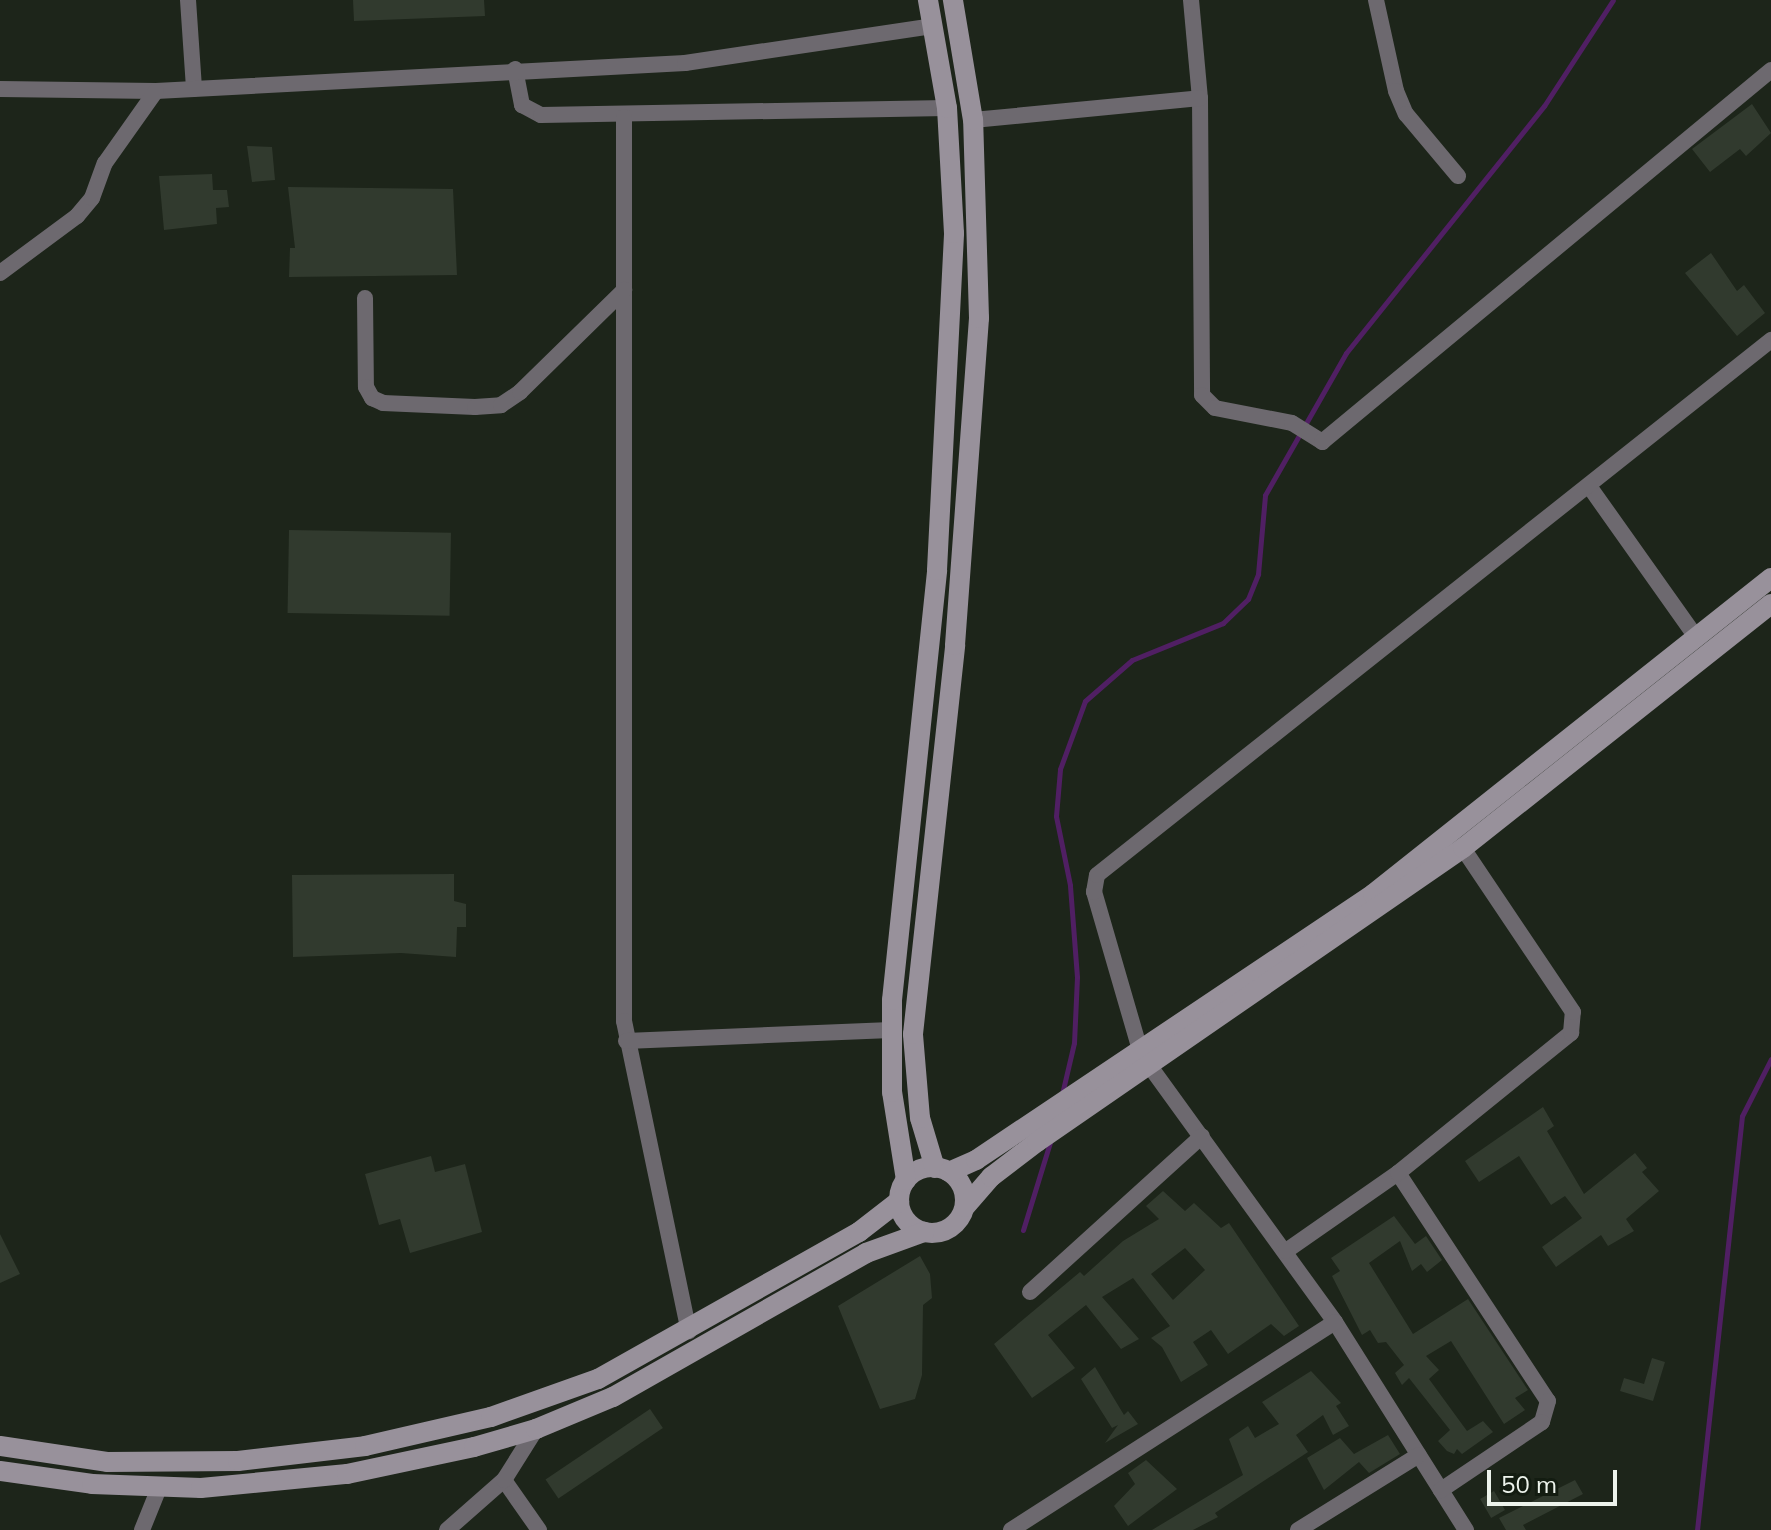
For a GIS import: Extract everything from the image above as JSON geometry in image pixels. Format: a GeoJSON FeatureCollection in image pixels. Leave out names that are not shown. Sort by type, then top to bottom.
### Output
{"type":"FeatureCollection","features":[{"type":"Feature","properties":{"kind":"main road"},"geometry":{"type":"LineString","coordinates":[[0,1446],[107,1462],[167,1464],[297,1456],[365,1446],[540,1403],[598,1379],[689,1331],[859,1232],[899,1201],[906,1180],[892,1092],[891,1030],[947,430],[954,233],[947,108],[928,0]]}},
{"type":"Feature","properties":{"kind":"main road"},"geometry":{"type":"LineString","coordinates":[[953,0],[973,120],[980,273],[973,427],[913,1034],[920,1118],[942,1170],[961,1183],[965,1207]]}},
{"type":"Feature","properties":{"kind":"main road"},"geometry":{"type":"LineString","coordinates":[[0,1471],[159,1488],[282,1484],[347,1474],[536,1429],[689,1358],[866,1253],[924,1232],[954,1226],[965,1207],[991,1177],[1064,1125],[1144,1057],[1373,894],[1771,578]]}},
{"type":"Feature","properties":{"kind":"main road"},"geometry":{"type":"LineString","coordinates":[[906,1180],[976,1160],[1070,1097],[1144,1057],[1463,848],[1771,604]]}},
{"type":"Feature","properties":{"kind":"main road"},"geometry":{"type":"LineString","coordinates":[[899,1201],[905,1219],[924,1232]]}},
{"type":"Feature","properties":{"kind":"street"},"geometry":{"type":"LineString","coordinates":[[188,0],[194,89]]}},
{"type":"Feature","properties":{"kind":"street"},"geometry":{"type":"LineString","coordinates":[[1191,0],[1200,98],[1202,395],[1215,408],[1292,423],[1319,441],[1351,422],[1771,70]]}},
{"type":"Feature","properties":{"kind":"street"},"geometry":{"type":"LineString","coordinates":[[1376,0],[1396,91],[1406,114],[1458,176]]}},
{"type":"Feature","properties":{"kind":"street"},"geometry":{"type":"LineString","coordinates":[[0,89],[156,91],[718,60],[932,26]]}},
{"type":"Feature","properties":{"kind":"street"},"geometry":{"type":"LineString","coordinates":[[515,69],[522,105],[528,112],[624,117],[947,108]]}},
{"type":"Feature","properties":{"kind":"street"},"geometry":{"type":"LineString","coordinates":[[0,273],[77,216],[92,198],[105,163],[156,91]]}},
{"type":"Feature","properties":{"kind":"street"},"geometry":{"type":"LineString","coordinates":[[973,120],[1200,98]]}},
{"type":"Feature","properties":{"kind":"street"},"geometry":{"type":"LineString","coordinates":[[624,117],[626,1041],[689,1331]]}},
{"type":"Feature","properties":{"kind":"street"},"geometry":{"type":"LineString","coordinates":[[365,298],[366,387],[372,398],[383,403],[475,407],[501,405],[520,392],[624,290]]}},
{"type":"Feature","properties":{"kind":"street"},"geometry":{"type":"LineString","coordinates":[[1466,1530],[1335,1322],[1144,1057],[1094,892],[1097,875],[1771,340]]}},
{"type":"Feature","properties":{"kind":"street"},"geometry":{"type":"LineString","coordinates":[[1589,486],[1696,637]]}},
{"type":"Feature","properties":{"kind":"street"},"geometry":{"type":"LineString","coordinates":[[1286,1251],[1398,1173],[1571,1033],[1575,1022],[1463,848]]}},
{"type":"Feature","properties":{"kind":"street"},"geometry":{"type":"LineString","coordinates":[[626,1041],[891,1030]]}},
{"type":"Feature","properties":{"kind":"street"},"geometry":{"type":"LineString","coordinates":[[1030,1292],[1202,1136]]}},
{"type":"Feature","properties":{"kind":"street"},"geometry":{"type":"LineString","coordinates":[[1398,1173],[1548,1401],[1542,1422],[1441,1490]]}},
{"type":"Feature","properties":{"kind":"street"},"geometry":{"type":"LineString","coordinates":[[1011,1530],[1335,1322]]}},
{"type":"Feature","properties":{"kind":"street"},"geometry":{"type":"LineString","coordinates":[[447,1530],[504,1480],[536,1429]]}},
{"type":"Feature","properties":{"kind":"street"},"geometry":{"type":"LineString","coordinates":[[1298,1530],[1419,1455]]}},
{"type":"Feature","properties":{"kind":"street"},"geometry":{"type":"LineString","coordinates":[[504,1480],[539,1530]]}},
{"type":"Feature","properties":{"kind":"street"},"geometry":{"type":"LineString","coordinates":[[142,1530],[159,1488]]}},
{"type":"Feature","properties":{"kind":"building"},"geometry":{"type":"Polygon","coordinates":[[[353,0],[484,0],[485,16],[354,21],[353,0]]]}},
{"type":"Feature","properties":{"kind":"building"},"geometry":{"type":"Polygon","coordinates":[[[1752,104],[1771,133],[1746,156],[1740,149],[1710,172],[1692,149],[1752,104]]]}},
{"type":"Feature","properties":{"kind":"building"},"geometry":{"type":"Polygon","coordinates":[[[247,146],[272,147],[275,180],[252,182],[247,146]]]}},
{"type":"Feature","properties":{"kind":"building"},"geometry":{"type":"Polygon","coordinates":[[[212,174],[213,190],[227,190],[229,207],[216,208],[217,224],[164,230],[159,176],[212,174]]]}},
{"type":"Feature","properties":{"kind":"building"},"geometry":{"type":"Polygon","coordinates":[[[288,187],[453,189],[457,275],[289,277],[290,248],[295,248],[288,187]]]}},
{"type":"Feature","properties":{"kind":"building"},"geometry":{"type":"Polygon","coordinates":[[[1711,253],[1737,291],[1744,285],[1765,313],[1737,336],[1685,273],[1711,253]]]}},
{"type":"Feature","properties":{"kind":"building"},"geometry":{"type":"Polygon","coordinates":[[[289,530],[451,533],[450,616],[288,613],[289,530]]]}},
{"type":"Feature","properties":{"kind":"building"},"geometry":{"type":"Polygon","coordinates":[[[454,874],[454,901],[466,904],[466,927],[457,927],[456,957],[401,953],[293,957],[292,875],[454,874]]]}},
{"type":"Feature","properties":{"kind":"building"},"geometry":{"type":"Polygon","coordinates":[[[1543,1107],[1554,1126],[1547,1131],[1584,1194],[1635,1153],[1647,1168],[1642,1172],[1659,1191],[1626,1219],[1634,1231],[1608,1246],[1601,1235],[1556,1267],[1542,1247],[1582,1218],[1565,1196],[1551,1205],[1519,1156],[1479,1182],[1465,1161],[1543,1107]]]}},
{"type":"Feature","properties":{"kind":"building"},"geometry":{"type":"Polygon","coordinates":[[[431,1156],[435,1172],[465,1164],[482,1232],[410,1253],[400,1219],[379,1225],[365,1174],[431,1156]]]}},
{"type":"Feature","properties":{"kind":"building"},"geometry":{"type":"Polygon","coordinates":[[[1163,1191],[1185,1211],[1194,1203],[1221,1228],[1229,1223],[1299,1326],[1284,1336],[1271,1324],[1228,1354],[1211,1330],[1193,1342],[1208,1365],[1181,1382],[1162,1347],[1151,1338],[1170,1326],[1133,1278],[1102,1297],[1139,1339],[1121,1349],[1086,1305],[1048,1335],[1075,1368],[1032,1398],[994,1344],[1080,1272],[1084,1276],[1123,1241],[1159,1219],[1146,1206],[1163,1191]],[[1185,1248],[1151,1274],[1173,1300],[1205,1270],[1185,1248]]]}},
{"type":"Feature","properties":{"kind":"building"},"geometry":{"type":"Polygon","coordinates":[[[1394,1216],[1415,1244],[1426,1236],[1442,1260],[1427,1272],[1421,1264],[1412,1271],[1400,1241],[1369,1263],[1413,1334],[1468,1299],[1528,1390],[1515,1398],[1525,1410],[1504,1424],[1451,1341],[1426,1356],[1439,1370],[1429,1379],[1467,1431],[1483,1421],[1493,1432],[1462,1454],[1457,1449],[1454,1454],[1447,1451],[1438,1441],[1450,1430],[1409,1378],[1402,1385],[1395,1373],[1404,1365],[1386,1342],[1378,1343],[1370,1330],[1362,1335],[1332,1276],[1340,1271],[1331,1258],[1394,1216]]]}},
{"type":"Feature","properties":{"kind":"building"},"geometry":{"type":"Polygon","coordinates":[[[0,1234],[20,1274],[0,1283],[0,1234]]]}},
{"type":"Feature","properties":{"kind":"building"},"geometry":{"type":"Polygon","coordinates":[[[920,1256],[930,1274],[932,1298],[923,1305],[922,1375],[915,1399],[880,1409],[838,1306],[920,1256]]]}},
{"type":"Feature","properties":{"kind":"building"},"geometry":{"type":"Polygon","coordinates":[[[1652,1358],[1665,1362],[1653,1401],[1620,1391],[1624,1378],[1644,1384],[1652,1358]]]}},
{"type":"Feature","properties":{"kind":"building"},"geometry":{"type":"Polygon","coordinates":[[[1095,1367],[1124,1415],[1128,1411],[1138,1424],[1105,1443],[1118,1425],[1112,1428],[1081,1379],[1095,1367]]]}},
{"type":"Feature","properties":{"kind":"building"},"geometry":{"type":"Polygon","coordinates":[[[1311,1371],[1341,1403],[1336,1406],[1349,1426],[1333,1435],[1323,1415],[1296,1435],[1308,1452],[1215,1513],[1218,1517],[1193,1530],[1152,1530],[1243,1475],[1229,1439],[1248,1426],[1255,1438],[1279,1424],[1262,1402],[1311,1371]]]}},
{"type":"Feature","properties":{"kind":"building"},"geometry":{"type":"Polygon","coordinates":[[[650,1409],[663,1428],[558,1499],[546,1479],[650,1409]]]}},
{"type":"Feature","properties":{"kind":"building"},"geometry":{"type":"Polygon","coordinates":[[[1388,1435],[1400,1454],[1369,1473],[1359,1462],[1324,1490],[1307,1458],[1340,1438],[1354,1454],[1388,1435]]]}},
{"type":"Feature","properties":{"kind":"building"},"geometry":{"type":"Polygon","coordinates":[[[1146,1460],[1177,1489],[1128,1526],[1114,1506],[1135,1484],[1128,1473],[1146,1460]]]}},
{"type":"Feature","properties":{"kind":"building"},"geometry":{"type":"Polygon","coordinates":[[[1575,1480],[1583,1494],[1523,1525],[1526,1530],[1506,1530],[1499,1518],[1575,1480]]]}},
{"type":"Feature","properties":{"kind":"building"},"geometry":{"type":"Polygon","coordinates":[[[1494,1491],[1505,1510],[1491,1518],[1480,1499],[1494,1491]]]}},
{"type":"Feature","properties":{"kind":"waterway"},"geometry":{"type":"LineString","coordinates":[[1062,1094],[1074,1043],[1077,977],[1070,885],[1056,816],[1060,769],[1085,701],[1132,660],[1223,623],[1248,599],[1258,574],[1265,495],[1346,353],[1544,106],[1613,0]]}},
{"type":"Feature","properties":{"kind":"waterway"},"geometry":{"type":"LineString","coordinates":[[1697,1530],[1742,1116],[1771,1059]]}},
{"type":"Feature","properties":{"kind":"waterway"},"geometry":{"type":"LineString","coordinates":[[1023,1230],[1051,1139]]}}]}
